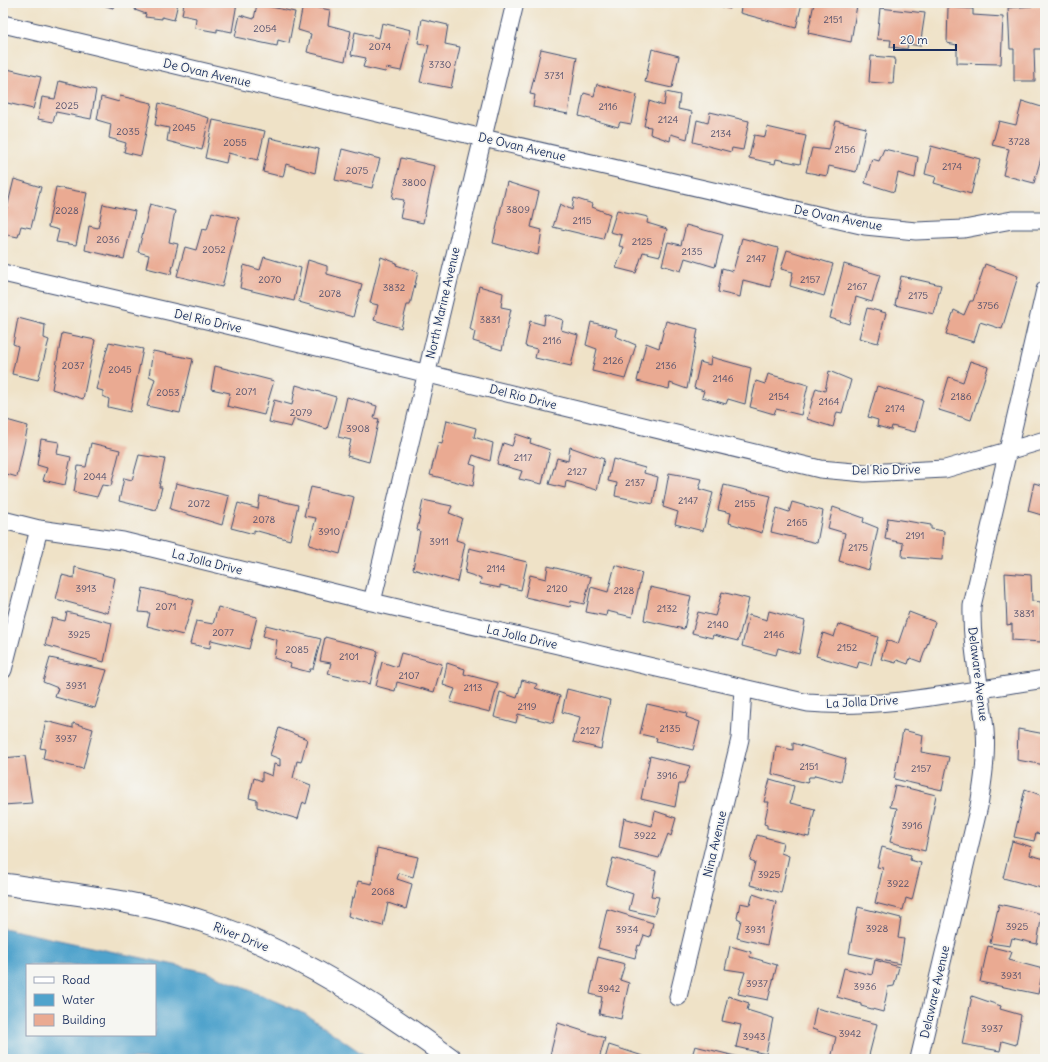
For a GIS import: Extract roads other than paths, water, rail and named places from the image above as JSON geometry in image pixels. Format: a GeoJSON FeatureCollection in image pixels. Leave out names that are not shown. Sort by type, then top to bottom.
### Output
{"type":"FeatureCollection","features":[{"type":"Feature","properties":{"kind":"street","name":"North Marine Avenue"},"geometry":{"type":"LineString","coordinates":[[372,602],[515,3]]}},
{"type":"Feature","properties":{"kind":"street","name":"De Ovan Avenue"},"geometry":{"type":"LineString","coordinates":[[3,24],[483,138],[865,226],[916,231],[964,229],[1012,220],[1045,220]]}},
{"type":"Feature","properties":{"kind":"street","name":"Del Rio Drive"},"geometry":{"type":"LineString","coordinates":[[3,273],[820,469],[865,472],[945,469],[1045,440]]}},
{"type":"Feature","properties":{"kind":"street","name":"Delaware Avenue"},"geometry":{"type":"LineString","coordinates":[[919,1059],[979,806],[984,777],[985,730],[971,627],[972,606],[1045,290]]}},
{"type":"Feature","properties":{"kind":"street","name":"La Jolla Drive"},"geometry":{"type":"LineString","coordinates":[[3,520],[39,529],[123,541],[372,602],[808,703],[838,706],[885,703],[1045,679]]}},
{"type":"Feature","properties":{"kind":"street"},"geometry":{"type":"LineString","coordinates":[[3,670],[39,529]]}},
{"type":"Feature","properties":{"kind":"street","name":"Nina Avenue"},"geometry":{"type":"LineString","coordinates":[[678,998],[740,739],[743,689]]}},
{"type":"Feature","properties":{"kind":"street","name":"River Drive"},"geometry":{"type":"LineString","coordinates":[[3,884],[101,898],[176,914],[217,926],[295,959],[332,980],[412,1030],[451,1059]]}},
{"type":"Feature","properties":{"kind":"water"},"geometry":{"type":"Polygon","coordinates":[[[3,928],[207,972],[305,1014],[370,1059],[3,1059],[3,928]]]}}]}
